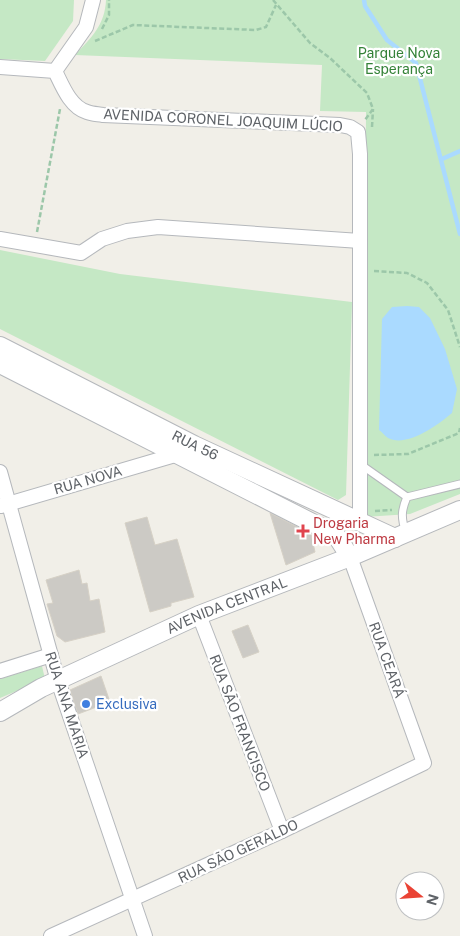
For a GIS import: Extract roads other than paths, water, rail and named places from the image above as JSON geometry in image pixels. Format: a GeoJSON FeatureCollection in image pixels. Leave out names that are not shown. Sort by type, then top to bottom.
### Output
{"type":"FeatureCollection","features":[{"type":"Feature","properties":{"kind":"street"},"geometry":{"type":"LineString","coordinates":[[0,67],[55,71],[86,27],[93,0]]}},
{"type":"Feature","properties":{"kind":"street","name":"AVENIDA CORONEL JOAQUIM LÚCIO"},"geometry":{"type":"LineString","coordinates":[[55,71],[63,88],[74,103],[85,112],[103,115],[340,124],[358,132],[360,154],[360,523]]}},
{"type":"Feature","properties":{"kind":"street"},"geometry":{"type":"LineString","coordinates":[[0,239],[81,253],[110,236],[127,231],[158,227],[360,242]]}},
{"type":"Feature","properties":{"kind":"street","name":"RUA 56"},"geometry":{"type":"LineString","coordinates":[[0,346],[194,445],[360,523],[400,536]]}},
{"type":"Feature","properties":{"kind":"street","name":"RUA 56"},"geometry":{"type":"LineString","coordinates":[[0,364],[336,535],[350,557]]}},
{"type":"Feature","properties":{"kind":"street","name":"RUA NOVA"},"geometry":{"type":"LineString","coordinates":[[4,505],[176,455]]}},
{"type":"Feature","properties":{"kind":"street","name":"RUA ANA MARIA"},"geometry":{"type":"LineString","coordinates":[[0,472],[4,505],[58,681],[144,936]]}},
{"type":"Feature","properties":{"kind":"street","name":"AVENIDA CENTRAL"},"geometry":{"type":"LineString","coordinates":[[0,712],[41,688],[199,615],[350,557],[460,510]]}},
{"type":"Feature","properties":{"kind":"street","name":"RUA CEARÁ"},"geometry":{"type":"LineString","coordinates":[[350,557],[424,763]]}},
{"type":"Feature","properties":{"kind":"street","name":"RUA SÃO FRANCISCO"},"geometry":{"type":"LineString","coordinates":[[199,615],[282,831]]}},
{"type":"Feature","properties":{"kind":"street"},"geometry":{"type":"LineString","coordinates":[[0,671],[50,655]]}},
{"type":"Feature","properties":{"kind":"street","name":"RUA SÃO GERALDO"},"geometry":{"type":"LineString","coordinates":[[51,936],[282,831],[424,763]]}},
{"type":"Feature","properties":{"kind":"lane"},"geometry":{"type":"LineString","coordinates":[[360,459],[407,497]]}},
{"type":"Feature","properties":{"kind":"lane"},"geometry":{"type":"LineString","coordinates":[[407,497],[460,484]]}},
{"type":"Feature","properties":{"kind":"lane"},"geometry":{"type":"LineString","coordinates":[[400,536],[402,509],[407,497]]}},
{"type":"Feature","properties":{"kind":"water"},"geometry":{"type":"Polygon","coordinates":[[[392,307],[419,307],[430,318],[445,349],[457,389],[452,413],[422,433],[404,440],[396,440],[388,438],[379,430],[382,319],[392,307]]]}},
{"type":"Feature","properties":{"kind":"waterway"},"geometry":{"type":"LineString","coordinates":[[364,0],[365,6],[387,40],[416,63],[460,234]]}},
{"type":"Feature","properties":{"kind":"waterway"},"geometry":{"type":"LineString","coordinates":[[442,159],[460,151]]}},
{"type":"Feature","properties":{"kind":"place","name":"Drogaria New Pharma"},"geometry":{"type":"Point","coordinates":[303,531]}},
{"type":"Feature","properties":{"kind":"place","name":"Exclusiva"},"geometry":{"type":"Point","coordinates":[86,704]}},
{"type":"Feature","properties":{"kind":"park label","name":"Parque Nova Esperança"},"geometry":{"type":"Point","coordinates":[399,62]}}]}
